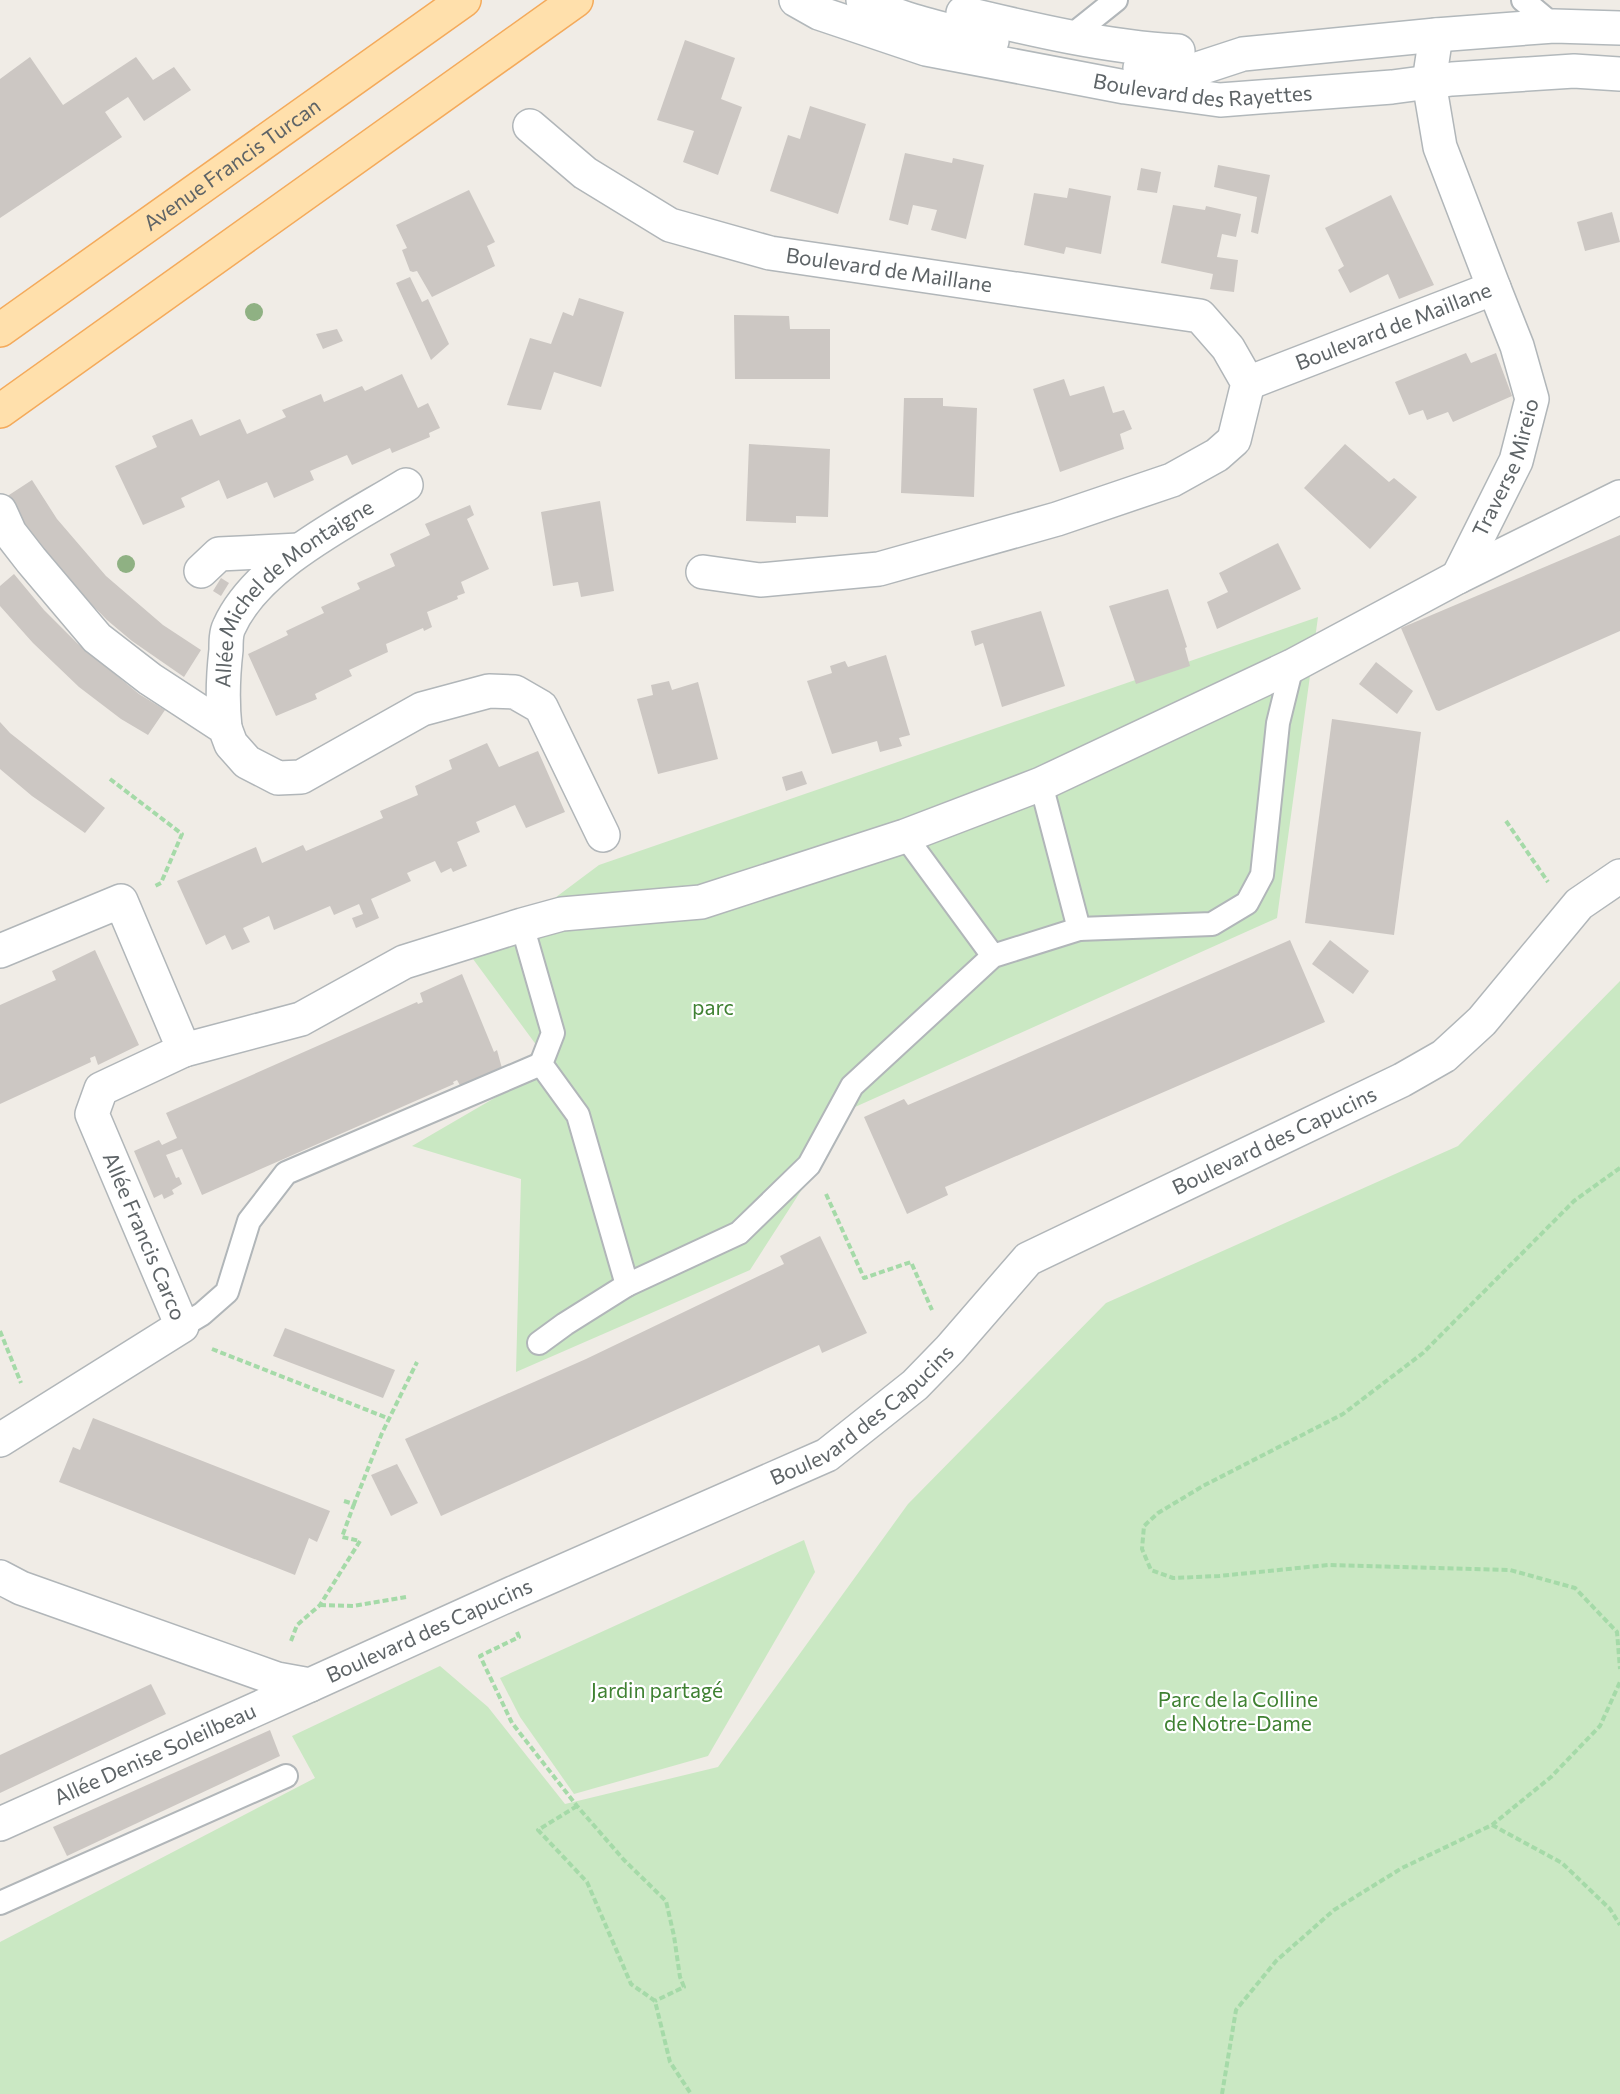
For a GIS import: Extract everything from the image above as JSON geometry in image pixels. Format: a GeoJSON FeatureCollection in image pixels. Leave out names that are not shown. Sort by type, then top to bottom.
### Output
{"type":"FeatureCollection","features":[{"type":"Feature","properties":{"kind":"main road","name":"Avenue Francis Turcan"},"geometry":{"type":"LineString","coordinates":[[0,330],[464,0]]}},
{"type":"Feature","properties":{"kind":"main road"},"geometry":{"type":"LineString","coordinates":[[0,411],[576,0]]}},
{"type":"Feature","properties":{"kind":"street"},"geometry":{"type":"LineString","coordinates":[[433,102],[437,84],[555,0]]}},
{"type":"Feature","properties":{"kind":"street","name":"Boulevard des Rayettes"},"geometry":{"type":"LineString","coordinates":[[796,0],[819,13],[926,49],[1125,87],[1220,100],[1575,70],[1620,74]]}},
{"type":"Feature","properties":{"kind":"street","name":"Boulevard des Rayettes"},"geometry":{"type":"LineString","coordinates":[[863,0],[924,24],[1082,62],[1188,72],[1243,54],[1554,26],[1620,28]]}},
{"type":"Feature","properties":{"kind":"street"},"geometry":{"type":"LineString","coordinates":[[923,0],[933,6],[1071,36],[1156,50],[1243,54]]}},
{"type":"Feature","properties":{"kind":"street","name":"Boulevard de Maillane"},"geometry":{"type":"LineString","coordinates":[[530,126],[585,174],[670,225],[770,253],[1200,316],[1228,348],[1248,382],[1494,288],[1440,147],[1429,82],[1436,35]]}},
{"type":"Feature","properties":{"kind":"street","name":"Traverse Mireio"},"geometry":{"type":"LineString","coordinates":[[1458,577],[1516,461],[1532,399],[1517,346],[1494,288]]}},
{"type":"Feature","properties":{"kind":"street"},"geometry":{"type":"LineString","coordinates":[[703,572],[760,579],[879,569],[1057,519],[1172,480],[1216,455],[1234,440],[1248,382]]}},
{"type":"Feature","properties":{"kind":"street","name":"Allée Michel de Montaigne"},"geometry":{"type":"LineString","coordinates":[[406,485],[299,550],[262,580],[244,602],[228,629],[222,694],[225,728],[231,744],[247,762],[278,778],[302,777],[422,709],[489,691],[515,692],[541,707],[603,835]]}},
{"type":"Feature","properties":{"kind":"street"},"geometry":{"type":"LineString","coordinates":[[0,951],[121,901],[184,1050],[301,1019],[404,962],[562,914],[700,902],[905,836],[1041,784],[1292,666],[1458,577],[1620,497]]}},
{"type":"Feature","properties":{"kind":"street","name":"Allée Michel de Montaigne"},"geometry":{"type":"LineString","coordinates":[[4,527],[97,638],[150,679],[225,728]]}},
{"type":"Feature","properties":{"kind":"street"},"geometry":{"type":"LineString","coordinates":[[201,571],[219,554],[299,550]]}},
{"type":"Feature","properties":{"kind":"street","name":"Boulevard des Capucins"},"geometry":{"type":"LineString","coordinates":[[0,1577],[21,1588],[181,1646],[277,1678],[310,1685],[827,1455],[915,1385],[950,1349],[1028,1259],[1402,1080],[1444,1056],[1482,1021],[1579,904],[1620,876]]}},
{"type":"Feature","properties":{"kind":"street","name":"Allée Francis Carco"},"geometry":{"type":"LineString","coordinates":[[0,1440],[177,1329],[92,1114],[101,1089],[184,1050]]}},
{"type":"Feature","properties":{"kind":"street","name":"Allée Denise Soleilbeau"},"geometry":{"type":"LineString","coordinates":[[0,1824],[310,1685]]}},
{"type":"Feature","properties":{"kind":"lane"},"geometry":{"type":"LineString","coordinates":[[1071,36],[1116,0]]}},
{"type":"Feature","properties":{"kind":"lane"},"geometry":{"type":"LineString","coordinates":[[1523,0],[1554,26]]}},
{"type":"Feature","properties":{"kind":"lane"},"geometry":{"type":"LineString","coordinates":[[538,1343],[627,1285],[740,1233],[811,1161],[852,1086],[993,956],[1079,928],[1212,924],[1247,903],[1262,875],[1278,723],[1292,666]]}},
{"type":"Feature","properties":{"kind":"lane"},"geometry":{"type":"LineString","coordinates":[[1041,784],[1079,928]]}},
{"type":"Feature","properties":{"kind":"lane"},"geometry":{"type":"LineString","coordinates":[[905,836],[993,956]]}},
{"type":"Feature","properties":{"kind":"lane"},"geometry":{"type":"LineString","coordinates":[[177,1329],[202,1314],[227,1292],[249,1221],[286,1173],[541,1064],[553,1033],[522,925]]}},
{"type":"Feature","properties":{"kind":"lane"},"geometry":{"type":"LineString","coordinates":[[541,1064],[578,1115],[627,1285]]}},
{"type":"Feature","properties":{"kind":"lane"},"geometry":{"type":"LineString","coordinates":[[0,1903],[286,1776]]}},
{"type":"Feature","properties":{"kind":"path"},"geometry":{"type":"LineString","coordinates":[[110,779],[182,834],[161,883],[121,901]]}},
{"type":"Feature","properties":{"kind":"path"},"geometry":{"type":"LineString","coordinates":[[1506,821],[1534,862]]}},
{"type":"Feature","properties":{"kind":"path"},"geometry":{"type":"LineString","coordinates":[[811,1161],[864,1278],[911,1262],[950,1349]]}},
{"type":"Feature","properties":{"kind":"path"},"geometry":{"type":"LineString","coordinates":[[1617,1632],[1575,1588],[1509,1570],[1328,1565],[1219,1576],[1173,1578],[1151,1570],[1142,1549],[1144,1526],[1158,1513],[1203,1486],[1343,1414],[1423,1353],[1574,1201],[1620,1168]]}},
{"type":"Feature","properties":{"kind":"path"},"geometry":{"type":"LineString","coordinates":[[177,1329],[390,1419]]}},
{"type":"Feature","properties":{"kind":"path"},"geometry":{"type":"LineString","coordinates":[[0,1331],[21,1384]]}},
{"type":"Feature","properties":{"kind":"path"},"geometry":{"type":"LineString","coordinates":[[297,1625],[320,1605],[360,1541],[342,1537],[382,1433],[417,1362]]}},
{"type":"Feature","properties":{"kind":"path"},"geometry":{"type":"LineString","coordinates":[[344,1501],[354,1504]]}},
{"type":"Feature","properties":{"kind":"path"},"geometry":{"type":"LineString","coordinates":[[1620,1627],[1617,1632],[1620,1669]]}},
{"type":"Feature","properties":{"kind":"path"},"geometry":{"type":"LineString","coordinates":[[519,1636],[480,1656],[512,1723],[577,1806],[624,1860],[666,1901],[684,1988],[655,2001]]}},
{"type":"Feature","properties":{"kind":"path"},"geometry":{"type":"LineString","coordinates":[[1222,2094],[1236,2010],[1276,1961],[1334,1910],[1402,1868],[1492,1825],[1551,1777],[1600,1726],[1620,1682]]}},
{"type":"Feature","properties":{"kind":"path"},"geometry":{"type":"LineString","coordinates":[[577,1806],[538,1830],[587,1882],[631,1984],[655,2001],[670,2062],[691,2094]]}},
{"type":"Feature","properties":{"kind":"path"},"geometry":{"type":"LineString","coordinates":[[1492,1825],[1562,1863],[1610,1909],[1620,1925]]}},
{"type":"Feature","properties":{"kind":"green space","name":"parc"},"geometry":{"type":"Polygon","coordinates":[[[1318,617],[1277,918],[855,1107],[750,1270],[516,1372],[521,1179],[412,1146],[551,1065],[473,959],[599,865],[1318,617]]]}},
{"type":"Feature","properties":{"kind":"green space","name":"Parc de la Colline de Notre-Dame"},"geometry":{"type":"Polygon","coordinates":[[[1620,981],[1620,2094],[0,2094],[0,1942],[315,1778],[292,1736],[440,1666],[488,1707],[565,1804],[718,1767],[908,1504],[1106,1303],[1458,1146],[1620,981]]]}},
{"type":"Feature","properties":{"kind":"green space","name":"Jardin partagé"},"geometry":{"type":"Polygon","coordinates":[[[804,1540],[815,1572],[708,1756],[574,1794],[520,1717],[500,1678],[804,1540]]]}},
{"type":"Feature","properties":{"kind":"building"},"geometry":{"type":"Polygon","coordinates":[[[685,40],[735,58],[721,99],[742,107],[718,175],[683,162],[694,131],[657,120],[685,40]]]}},
{"type":"Feature","properties":{"kind":"building"},"geometry":{"type":"Polygon","coordinates":[[[30,57],[63,105],[136,57],[153,80],[174,67],[191,90],[144,121],[128,97],[105,112],[122,137],[0,218],[0,79],[30,57]]]}},
{"type":"Feature","properties":{"kind":"building"},"geometry":{"type":"Polygon","coordinates":[[[810,106],[866,124],[838,214],[770,191],[788,135],[800,139],[810,106]]]}},
{"type":"Feature","properties":{"kind":"building"},"geometry":{"type":"Polygon","coordinates":[[[905,153],[952,163],[953,158],[984,165],[966,239],[931,230],[937,210],[913,205],[908,225],[889,220],[905,153]]]}},
{"type":"Feature","properties":{"kind":"building"},"geometry":{"type":"Polygon","coordinates":[[[1218,165],[1270,175],[1258,234],[1251,232],[1257,197],[1214,187],[1218,165]]]}},
{"type":"Feature","properties":{"kind":"building"},"geometry":{"type":"Polygon","coordinates":[[[1141,168],[1161,172],[1157,193],[1137,190],[1141,168]]]}},
{"type":"Feature","properties":{"kind":"building"},"geometry":{"type":"Polygon","coordinates":[[[1069,188],[1111,196],[1101,254],[1066,247],[1064,254],[1024,245],[1034,193],[1067,198],[1069,188]]]}},
{"type":"Feature","properties":{"kind":"building"},"geometry":{"type":"Polygon","coordinates":[[[469,190],[495,242],[487,246],[495,266],[432,297],[417,271],[410,271],[402,250],[407,248],[396,225],[469,190]]]}},
{"type":"Feature","properties":{"kind":"building"},"geometry":{"type":"Polygon","coordinates":[[[1391,195],[1434,285],[1399,299],[1388,274],[1350,293],[1338,270],[1344,266],[1325,228],[1391,195]]]}},
{"type":"Feature","properties":{"kind":"building"},"geometry":{"type":"Polygon","coordinates":[[[1173,205],[1205,210],[1206,206],[1241,214],[1236,237],[1222,234],[1217,257],[1238,260],[1234,292],[1210,289],[1213,274],[1161,263],[1173,205]]]}},
{"type":"Feature","properties":{"kind":"building"},"geometry":{"type":"Polygon","coordinates":[[[1612,212],[1620,242],[1585,251],[1577,222],[1612,212]]]}},
{"type":"Feature","properties":{"kind":"building"},"geometry":{"type":"Polygon","coordinates":[[[410,277],[422,302],[428,299],[449,344],[431,360],[396,283],[410,277]]]}},
{"type":"Feature","properties":{"kind":"building"},"geometry":{"type":"Polygon","coordinates":[[[579,298],[624,312],[601,387],[554,372],[541,410],[507,405],[530,338],[551,344],[563,312],[573,316],[579,298]]]}},
{"type":"Feature","properties":{"kind":"building"},"geometry":{"type":"Polygon","coordinates":[[[734,315],[789,316],[790,329],[830,329],[830,379],[735,379],[734,315]]]}},
{"type":"Feature","properties":{"kind":"building"},"geometry":{"type":"Polygon","coordinates":[[[337,329],[343,341],[323,349],[316,334],[337,329]]]}},
{"type":"Feature","properties":{"kind":"building"},"geometry":{"type":"Polygon","coordinates":[[[1466,353],[1471,363],[1496,353],[1512,396],[1453,422],[1448,412],[1427,420],[1423,410],[1409,415],[1395,382],[1466,353]]]}},
{"type":"Feature","properties":{"kind":"building"},"geometry":{"type":"Polygon","coordinates":[[[402,374],[418,408],[428,403],[440,428],[429,433],[430,437],[392,453],[390,448],[352,465],[347,455],[310,471],[314,480],[274,498],[267,482],[227,499],[219,480],[181,498],[185,507],[143,525],[115,466],[157,447],[152,436],[192,419],[200,436],[240,419],[247,434],[286,417],[282,410],[321,394],[324,402],[362,386],[365,391],[402,374]]]}},
{"type":"Feature","properties":{"kind":"building"},"geometry":{"type":"Polygon","coordinates":[[[1064,379],[1070,396],[1104,386],[1113,413],[1124,410],[1132,429],[1120,434],[1124,449],[1060,472],[1033,389],[1064,379]]]}},
{"type":"Feature","properties":{"kind":"building"},"geometry":{"type":"Polygon","coordinates":[[[904,398],[943,398],[943,406],[977,408],[974,497],[901,493],[904,398]]]}},
{"type":"Feature","properties":{"kind":"building"},"geometry":{"type":"Polygon","coordinates":[[[749,444],[830,449],[828,517],[796,516],[796,523],[746,521],[749,444]]]}},
{"type":"Feature","properties":{"kind":"building"},"geometry":{"type":"Polygon","coordinates":[[[1345,444],[1389,482],[1394,478],[1417,497],[1370,549],[1304,488],[1345,444]]]}},
{"type":"Feature","properties":{"kind":"building"},"geometry":{"type":"Polygon","coordinates":[[[32,480],[57,519],[106,576],[163,625],[201,650],[184,677],[132,641],[107,620],[62,574],[6,497],[32,480]]]}},
{"type":"Feature","properties":{"kind":"building"},"geometry":{"type":"Polygon","coordinates":[[[600,501],[614,591],[581,597],[578,582],[553,586],[541,512],[600,501]]]}},
{"type":"Feature","properties":{"kind":"building"},"geometry":{"type":"Polygon","coordinates":[[[470,505],[474,515],[467,519],[489,569],[461,582],[465,593],[457,596],[458,599],[427,612],[432,627],[424,631],[423,628],[386,644],[388,652],[349,670],[352,676],[315,694],[317,699],[276,716],[248,654],[288,635],[286,631],[324,613],[321,607],[360,589],[357,583],[395,566],[390,554],[430,535],[425,524],[470,505]]]}},
{"type":"Feature","properties":{"kind":"building"},"geometry":{"type":"Polygon","coordinates":[[[1620,535],[1620,631],[1439,711],[1436,710],[1401,628],[1620,535]]]}},
{"type":"Feature","properties":{"kind":"building"},"geometry":{"type":"Polygon","coordinates":[[[1278,543],[1301,589],[1217,629],[1207,602],[1228,592],[1219,573],[1278,543]]]}},
{"type":"Feature","properties":{"kind":"building"},"geometry":{"type":"Polygon","coordinates":[[[14,574],[44,610],[77,643],[139,694],[165,710],[148,735],[121,719],[79,687],[33,643],[0,606],[0,586],[14,574]]]}},
{"type":"Feature","properties":{"kind":"building"},"geometry":{"type":"Polygon","coordinates":[[[221,578],[229,583],[221,596],[213,591],[221,578]]]}},
{"type":"Feature","properties":{"kind":"building"},"geometry":{"type":"Polygon","coordinates":[[[1168,589],[1187,647],[1185,648],[1190,666],[1136,684],[1109,606],[1168,589]]]}},
{"type":"Feature","properties":{"kind":"building"},"geometry":{"type":"Polygon","coordinates":[[[1041,611],[1065,686],[1002,707],[983,643],[975,646],[971,631],[1041,611]]]}},
{"type":"Feature","properties":{"kind":"building"},"geometry":{"type":"Polygon","coordinates":[[[886,655],[910,735],[899,738],[902,746],[880,752],[877,741],[832,754],[807,681],[832,673],[830,666],[845,661],[848,667],[886,655]]]}},
{"type":"Feature","properties":{"kind":"building"},"geometry":{"type":"Polygon","coordinates":[[[1376,662],[1413,691],[1397,714],[1359,684],[1376,662]]]}},
{"type":"Feature","properties":{"kind":"building"},"geometry":{"type":"Polygon","coordinates":[[[669,681],[672,690],[698,682],[718,759],[658,774],[637,699],[653,695],[651,685],[669,681]]]}},
{"type":"Feature","properties":{"kind":"building"},"geometry":{"type":"Polygon","coordinates":[[[1332,719],[1421,732],[1394,935],[1305,923],[1332,719]]]}},
{"type":"Feature","properties":{"kind":"building"},"geometry":{"type":"Polygon","coordinates":[[[0,722],[10,733],[105,808],[85,833],[32,796],[0,769],[0,722]]]}},
{"type":"Feature","properties":{"kind":"building"},"geometry":{"type":"Polygon","coordinates":[[[487,743],[499,767],[538,751],[565,812],[526,828],[515,805],[476,822],[480,832],[457,842],[467,866],[453,872],[451,868],[441,873],[435,861],[407,873],[411,881],[371,899],[379,918],[356,928],[352,918],[363,914],[359,904],[334,915],[330,906],[274,930],[269,916],[243,928],[250,942],[232,950],[225,935],[206,945],[177,881],[256,847],[262,863],[303,845],[306,851],[383,818],[380,811],[418,795],[415,786],[452,769],[449,760],[487,743]]]}},
{"type":"Feature","properties":{"kind":"building"},"geometry":{"type":"Polygon","coordinates":[[[802,771],[807,784],[786,791],[782,777],[802,771]]]}},
{"type":"Feature","properties":{"kind":"building"},"geometry":{"type":"Polygon","coordinates":[[[1290,940],[1325,1022],[945,1187],[948,1195],[907,1214],[864,1117],[904,1099],[908,1105],[1290,940]]]}},
{"type":"Feature","properties":{"kind":"building"},"geometry":{"type":"Polygon","coordinates":[[[1330,940],[1369,971],[1353,994],[1312,964],[1330,940]]]}},
{"type":"Feature","properties":{"kind":"building"},"geometry":{"type":"Polygon","coordinates":[[[95,950],[139,1045],[98,1065],[95,1056],[90,1058],[91,1062],[0,1104],[0,1005],[56,980],[52,971],[95,950]]]}},
{"type":"Feature","properties":{"kind":"building"},"geometry":{"type":"Polygon","coordinates":[[[462,974],[494,1052],[497,1050],[503,1072],[462,1089],[457,1080],[453,1082],[454,1084],[202,1195],[182,1149],[166,1155],[176,1178],[179,1177],[182,1184],[172,1190],[174,1194],[164,1199],[162,1194],[154,1198],[134,1151],[159,1140],[162,1145],[177,1138],[166,1113],[417,1002],[418,1004],[423,1002],[420,993],[462,974]]]}},
{"type":"Feature","properties":{"kind":"building"},"geometry":{"type":"Polygon","coordinates":[[[820,1236],[867,1333],[822,1353],[819,1345],[441,1516],[405,1439],[586,1359],[784,1264],[780,1256],[820,1236]]]}},
{"type":"Feature","properties":{"kind":"building"},"geometry":{"type":"Polygon","coordinates":[[[285,1328],[395,1370],[383,1398],[273,1356],[285,1328]]]}},
{"type":"Feature","properties":{"kind":"building"},"geometry":{"type":"Polygon","coordinates":[[[93,1418],[330,1511],[317,1542],[309,1538],[295,1575],[59,1482],[73,1447],[80,1450],[93,1418]]]}},
{"type":"Feature","properties":{"kind":"building"},"geometry":{"type":"Polygon","coordinates":[[[397,1464],[418,1503],[391,1516],[371,1475],[397,1464]]]}},
{"type":"Feature","properties":{"kind":"building"},"geometry":{"type":"Polygon","coordinates":[[[151,1684],[166,1714],[0,1793],[0,1755],[151,1684]]]}},
{"type":"Feature","properties":{"kind":"building"},"geometry":{"type":"Polygon","coordinates":[[[270,1730],[280,1756],[67,1856],[53,1827],[270,1730]]]}}]}
